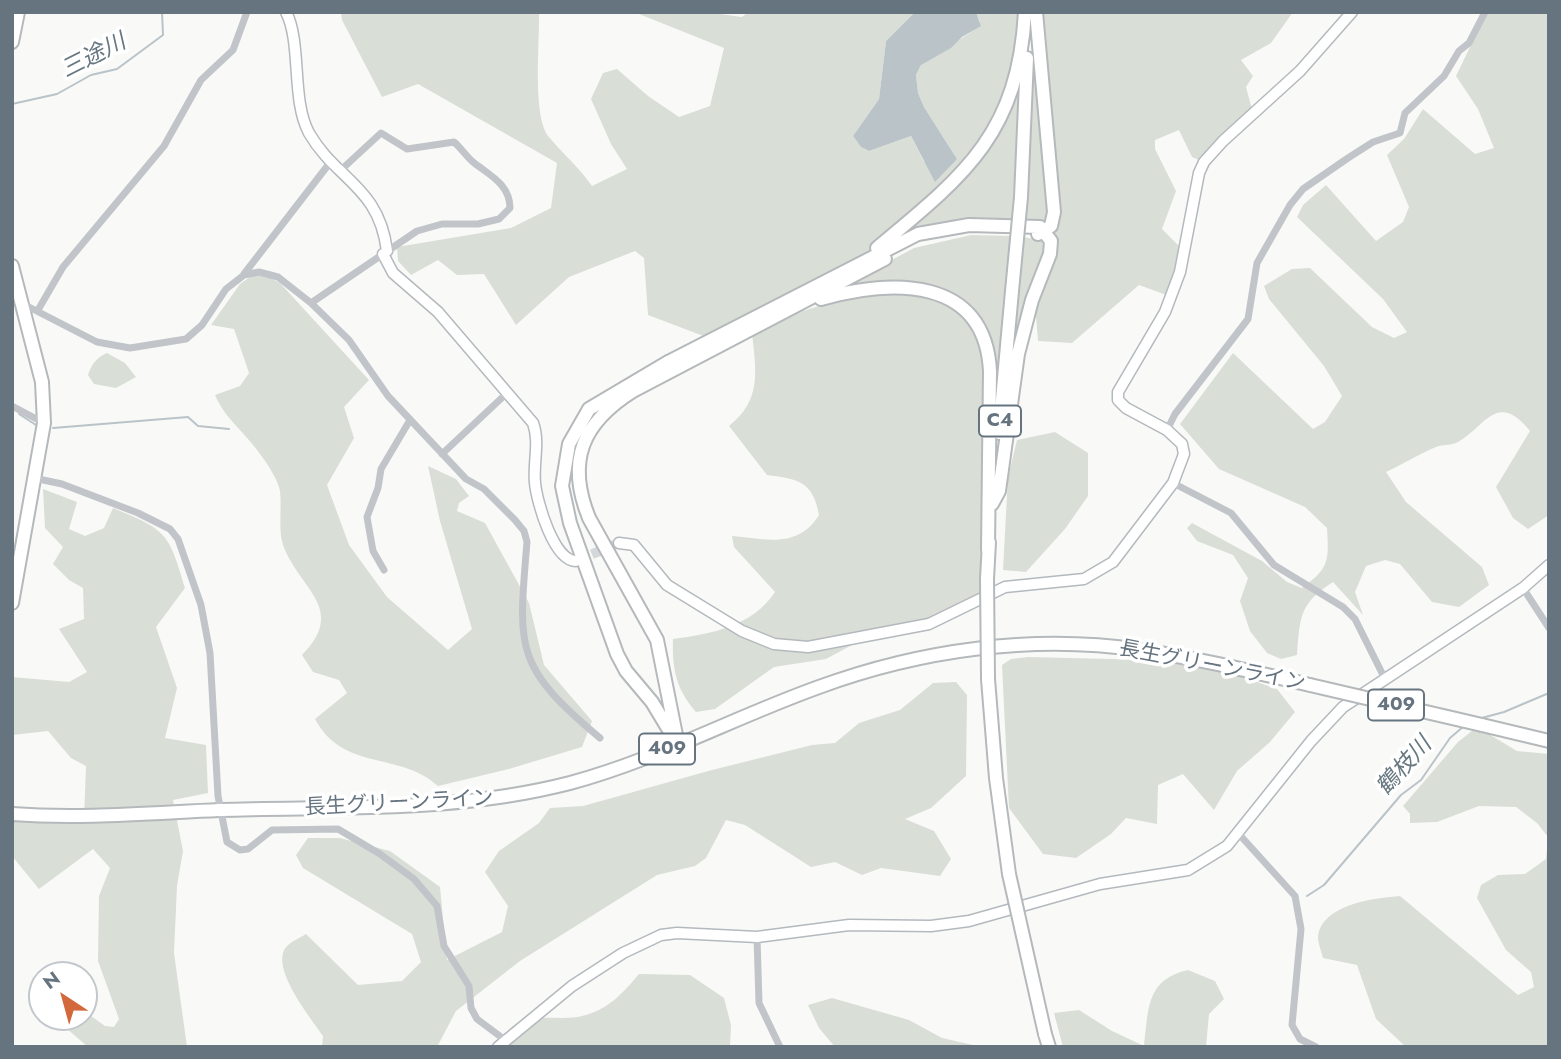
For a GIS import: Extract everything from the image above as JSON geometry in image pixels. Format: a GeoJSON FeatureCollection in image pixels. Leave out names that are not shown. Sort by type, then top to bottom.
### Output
{"type":"FeatureCollection","features":[{"type":"Feature","properties":{"kind":"highway"},"geometry":{"type":"LineString","coordinates":[[12,42],[18,12]]}},
{"type":"Feature","properties":{"kind":"highway"},"geometry":{"type":"LineString","coordinates":[[861,262],[961,175],[993,134],[1019,71],[1026,12]]}},
{"type":"Feature","properties":{"kind":"highway","name":"C4"},"geometry":{"type":"LineString","coordinates":[[1026,12],[1027,107],[1021,197],[988,550],[988,679],[996,778],[1009,874],[1047,1040]]}},
{"type":"Feature","properties":{"kind":"highway"},"geometry":{"type":"LineString","coordinates":[[678,745],[657,640],[589,518],[577,478],[579,457],[596,421],[613,404],[916,242],[972,232],[1035,234],[1051,226],[1054,212],[1036,12]]}},
{"type":"Feature","properties":{"kind":"highway"},"geometry":{"type":"LineString","coordinates":[[678,745],[652,702],[625,671],[606,628],[570,523],[562,486],[569,444],[589,410],[614,392],[918,233],[969,225],[1027,226],[1045,231],[1051,241],[1050,254],[1024,327],[999,491],[992,503]]}},
{"type":"Feature","properties":{"kind":"highway"},"geometry":{"type":"LineString","coordinates":[[12,266],[42,382],[44,423],[12,603]]}},
{"type":"Feature","properties":{"kind":"highway"},"geometry":{"type":"LineString","coordinates":[[791,308],[832,296],[880,288],[916,287],[943,295],[964,308],[989,349],[988,550]]}},
{"type":"Feature","properties":{"kind":"highway","name":"長生グリーンライン"},"geometry":{"type":"LineString","coordinates":[[12,814],[103,816],[220,810],[372,809],[505,797],[572,782],[678,745],[818,687],[863,673],[910,660],[1003,646],[1066,644],[1138,649],[1310,685],[1549,741]]}},
{"type":"Feature","properties":{"kind":"street"},"geometry":{"type":"LineString","coordinates":[[38,310],[63,267],[164,146],[201,80],[233,50],[247,12]]}},
{"type":"Feature","properties":{"kind":"street"},"geometry":{"type":"LineString","coordinates":[[286,12],[306,125],[332,160],[372,205],[385,236],[385,253],[393,273],[438,312],[526,414],[538,436],[534,463],[536,491],[556,550],[563,558],[576,561]]}},
{"type":"Feature","properties":{"kind":"street"},"geometry":{"type":"LineString","coordinates":[[619,542],[634,545],[667,584],[742,631],[774,644],[808,647],[929,624],[1005,587],[1084,579],[1113,562],[1173,483],[1184,454],[1182,444],[1167,430],[1126,408],[1118,400],[1118,391],[1165,312],[1180,272],[1199,173],[1223,141],[1300,71],[1352,12]]}},
{"type":"Feature","properties":{"kind":"street"},"geometry":{"type":"LineString","coordinates":[[1167,430],[1175,414],[1248,319],[1258,263],[1290,205],[1303,189],[1365,148],[1400,133],[1405,113],[1444,76],[1459,51],[1469,43],[1485,12]]}},
{"type":"Feature","properties":{"kind":"street"},"geometry":{"type":"LineString","coordinates":[[311,303],[417,231],[499,219],[510,208],[508,194],[500,183],[472,161],[454,142],[407,149],[381,133],[342,169]]}},
{"type":"Feature","properties":{"kind":"street"},"geometry":{"type":"LineString","coordinates":[[23,304],[111,347],[130,348],[186,339],[202,325],[226,289],[244,275],[332,160]]}},
{"type":"Feature","properties":{"kind":"street"},"geometry":{"type":"LineString","coordinates":[[244,275],[268,273],[288,284],[311,303],[349,340],[388,396],[410,420],[466,479],[484,489],[524,531],[527,542],[522,618],[529,662],[547,690],[600,738]]}},
{"type":"Feature","properties":{"kind":"street"},"geometry":{"type":"LineString","coordinates":[[442,454],[507,393]]}},
{"type":"Feature","properties":{"kind":"street"},"geometry":{"type":"LineString","coordinates":[[12,406],[44,423]]}},
{"type":"Feature","properties":{"kind":"street"},"geometry":{"type":"LineString","coordinates":[[384,570],[373,551],[367,517],[378,488],[381,470],[410,420]]}},
{"type":"Feature","properties":{"kind":"street"},"geometry":{"type":"LineString","coordinates":[[34,478],[62,484],[148,517],[170,528],[178,539],[201,605],[210,653],[220,810],[227,842],[240,850],[248,849],[272,830],[338,829],[352,834],[414,879],[438,906],[444,946],[469,986],[471,1008],[477,1019],[501,1043],[572,986],[646,941],[677,933],[757,937],[849,925],[931,926],[969,920],[1100,884],[1188,870],[1227,846],[1343,707],[1523,587],[1549,565]]}},
{"type":"Feature","properties":{"kind":"street"},"geometry":{"type":"LineString","coordinates":[[1173,483],[1231,513],[1274,565],[1343,607],[1355,620],[1385,679]]}},
{"type":"Feature","properties":{"kind":"street"},"geometry":{"type":"LineString","coordinates":[[1523,587],[1549,628]]}},
{"type":"Feature","properties":{"kind":"street"},"geometry":{"type":"LineString","coordinates":[[1238,833],[1294,896],[1301,929],[1291,1019],[1301,1044],[1315,1047]]}},
{"type":"Feature","properties":{"kind":"street"},"geometry":{"type":"LineString","coordinates":[[757,937],[759,1003],[780,1047]]}},
{"type":"Feature","properties":{"kind":"shaded area"},"geometry":{"type":"Polygon","coordinates":[[[341,12],[539,12],[538,78],[540,113],[544,127],[549,137],[592,186],[627,169],[611,144],[591,99],[603,73],[617,69],[648,96],[679,117],[710,106],[724,48],[634,12],[706,12],[742,17],[748,12],[915,12],[886,41],[879,99],[853,136],[861,147],[869,151],[911,136],[924,162],[957,159],[918,93],[916,75],[921,65],[974,30],[980,22],[976,12],[1018,12],[1019,35],[1003,107],[966,164],[864,255],[706,337],[648,315],[644,258],[635,251],[569,277],[516,325],[484,274],[457,275],[438,260],[411,275],[398,261],[397,247],[511,228],[551,208],[557,163],[418,84],[382,97],[342,20],[341,12]]]}},
{"type":"Feature","properties":{"kind":"shaded area"},"geometry":{"type":"Polygon","coordinates":[[[915,12],[976,12],[981,26],[921,65],[916,75],[918,93],[924,107],[957,159],[935,182],[911,136],[869,151],[861,147],[853,136],[879,99],[886,41],[915,12]]]}},
{"type":"Feature","properties":{"kind":"shaded area"},"geometry":{"type":"Polygon","coordinates":[[[1038,12],[1293,12],[1271,43],[1241,60],[1253,76],[1246,87],[1252,109],[1201,161],[1192,157],[1179,130],[1155,140],[1155,149],[1176,191],[1162,229],[1182,249],[1169,296],[1139,285],[1072,343],[1038,341],[1035,304],[1052,261],[1057,214],[1038,12]]]}},
{"type":"Feature","properties":{"kind":"shaded area"},"geometry":{"type":"Polygon","coordinates":[[[1487,12],[1549,12],[1549,515],[1528,529],[1513,518],[1496,487],[1530,431],[1509,413],[1492,416],[1458,442],[1436,447],[1386,472],[1406,502],[1482,567],[1489,585],[1459,607],[1432,602],[1400,564],[1385,560],[1366,566],[1355,592],[1363,615],[1333,582],[1313,597],[1303,612],[1297,655],[1281,659],[1267,653],[1250,631],[1240,601],[1248,578],[1233,555],[1197,541],[1187,528],[1192,523],[1262,561],[1287,582],[1302,588],[1318,575],[1325,563],[1328,549],[1327,528],[1305,507],[1219,469],[1180,424],[1233,353],[1313,429],[1325,422],[1342,396],[1324,366],[1269,299],[1264,286],[1292,269],[1310,268],[1372,327],[1394,338],[1407,332],[1383,299],[1297,217],[1303,205],[1326,185],[1376,241],[1403,222],[1409,207],[1387,155],[1404,139],[1423,109],[1475,154],[1494,148],[1478,109],[1456,76],[1487,12]]]}},
{"type":"Feature","properties":{"kind":"shaded area"},"geometry":{"type":"Polygon","coordinates":[[[1034,69],[1049,200],[1048,217],[1040,223],[1024,223],[1034,69]]]}},
{"type":"Feature","properties":{"kind":"shaded area"},"geometry":{"type":"Polygon","coordinates":[[[1021,70],[1020,148],[1013,222],[897,236],[988,150],[1004,122],[1021,70]]]}},
{"type":"Feature","properties":{"kind":"shaded area"},"geometry":{"type":"Polygon","coordinates":[[[971,235],[1012,236],[994,397],[989,342],[941,290],[828,294],[914,248],[971,235]]]}},
{"type":"Feature","properties":{"kind":"shaded area"},"geometry":{"type":"Polygon","coordinates":[[[1023,237],[1041,240],[1046,253],[1003,438],[1023,237]]]}},
{"type":"Feature","properties":{"kind":"shaded area"},"geometry":{"type":"Polygon","coordinates":[[[258,271],[280,283],[369,380],[344,407],[354,438],[327,485],[349,545],[387,597],[448,650],[472,629],[440,521],[428,466],[456,479],[469,496],[459,503],[457,511],[485,523],[529,603],[544,665],[592,721],[582,747],[509,769],[438,786],[407,768],[356,754],[341,747],[327,736],[315,719],[347,693],[339,680],[313,672],[302,655],[315,639],[321,625],[320,612],[316,599],[283,545],[279,487],[266,462],[224,411],[215,395],[240,386],[249,373],[234,329],[211,325],[240,284],[258,271]]]}},
{"type":"Feature","properties":{"kind":"shaded area"},"geometry":{"type":"Polygon","coordinates":[[[910,291],[956,307],[977,331],[986,372],[980,596],[932,619],[878,631],[826,659],[774,667],[715,709],[696,712],[684,695],[677,678],[673,660],[673,639],[730,626],[755,613],[775,592],[734,547],[732,536],[769,540],[791,537],[811,526],[819,515],[808,488],[795,480],[767,475],[729,426],[740,416],[752,395],[755,360],[752,333],[791,315],[829,303],[910,291]]]}},
{"type":"Feature","properties":{"kind":"shaded area"},"geometry":{"type":"Polygon","coordinates":[[[107,353],[125,363],[136,377],[116,388],[94,384],[88,375],[89,371],[97,359],[107,353]]]}},
{"type":"Feature","properties":{"kind":"shaded area"},"geometry":{"type":"Polygon","coordinates":[[[1055,432],[1088,453],[1088,496],[1065,529],[1026,572],[1003,570],[1008,477],[1017,440],[1055,432]]]}},
{"type":"Feature","properties":{"kind":"shaded area"},"geometry":{"type":"Polygon","coordinates":[[[43,489],[77,502],[69,529],[85,536],[104,528],[113,508],[145,522],[163,536],[175,555],[185,588],[156,627],[177,688],[165,738],[206,745],[208,793],[173,800],[183,851],[177,886],[174,953],[187,1047],[88,1047],[69,1031],[98,1031],[98,1021],[105,1026],[114,1027],[119,1019],[98,961],[99,896],[110,868],[93,849],[39,889],[12,856],[12,822],[84,820],[86,766],[71,758],[48,731],[12,735],[12,677],[69,682],[87,672],[59,629],[84,619],[83,588],[69,580],[53,564],[63,547],[45,528],[43,489]]]}},
{"type":"Feature","properties":{"kind":"shaded area"},"geometry":{"type":"Polygon","coordinates":[[[1028,657],[1155,660],[1228,672],[1277,689],[1295,712],[1270,742],[1237,771],[1214,810],[1183,774],[1158,785],[1157,824],[1126,818],[1111,834],[1076,858],[1043,854],[1009,808],[1002,665],[1011,659],[1028,657]]]}},
{"type":"Feature","properties":{"kind":"shaded area"},"geometry":{"type":"Polygon","coordinates":[[[956,682],[967,695],[966,776],[931,808],[905,819],[934,831],[951,859],[940,876],[881,868],[862,875],[835,862],[811,867],[745,825],[726,820],[706,858],[695,866],[657,875],[520,961],[456,1011],[437,1047],[322,1047],[323,1036],[287,979],[283,955],[287,946],[306,934],[358,985],[402,981],[421,962],[412,934],[303,868],[296,855],[308,838],[340,838],[390,851],[440,887],[447,960],[502,932],[508,906],[485,872],[499,851],[539,823],[550,808],[583,806],[812,745],[835,743],[859,723],[900,710],[933,683],[956,682]]]}},
{"type":"Feature","properties":{"kind":"shaded area"},"geometry":{"type":"Polygon","coordinates":[[[1477,727],[1517,751],[1549,754],[1549,1047],[1405,1046],[1376,1019],[1357,965],[1323,958],[1319,945],[1319,931],[1332,914],[1354,904],[1400,896],[1518,995],[1534,987],[1531,972],[1506,950],[1477,898],[1481,885],[1498,875],[1525,874],[1546,859],[1548,837],[1537,823],[1516,807],[1479,806],[1437,822],[1410,823],[1410,814],[1403,806],[1458,742],[1477,727]]]}},
{"type":"Feature","properties":{"kind":"shaded area"},"geometry":{"type":"Polygon","coordinates":[[[1188,970],[1215,981],[1224,999],[1209,1014],[1206,1047],[1063,1047],[1054,1013],[1079,1010],[1112,1031],[1144,1046],[1149,1009],[1156,989],[1174,975],[1188,970]]]}},
{"type":"Feature","properties":{"kind":"shaded area"},"geometry":{"type":"Polygon","coordinates":[[[639,974],[690,975],[724,998],[731,1025],[730,1047],[502,1047],[506,1034],[514,1025],[535,1018],[572,1018],[600,1010],[627,988],[639,974]]]}},
{"type":"Feature","properties":{"kind":"shaded area"},"geometry":{"type":"Polygon","coordinates":[[[832,998],[909,1020],[942,1038],[982,1047],[835,1047],[819,1028],[808,1005],[832,998]]]}},
{"type":"Feature","properties":{"kind":"waterway","name":"三途川"},"geometry":{"type":"LineString","coordinates":[[12,104],[57,94],[91,75],[117,69],[163,35],[162,12]]}},
{"type":"Feature","properties":{"kind":"waterway"},"geometry":{"type":"LineString","coordinates":[[19,414],[36,425]]}},
{"type":"Feature","properties":{"kind":"waterway"},"geometry":{"type":"LineString","coordinates":[[53,428],[188,417],[198,426],[229,429]]}},
{"type":"Feature","properties":{"kind":"waterway","name":"鶴枝川"},"geometry":{"type":"LineString","coordinates":[[1478,719],[1504,712],[1549,693]]}},
{"type":"Feature","properties":{"kind":"waterway","name":"鶴枝川"},"geometry":{"type":"LineString","coordinates":[[1307,896],[1324,885],[1401,795],[1421,780],[1450,738],[1464,726]]}},
{"type":"Feature","properties":{"kind":"tunnel"},"geometry":{"type":"LineString","coordinates":[[578,560],[619,543]]}}]}
